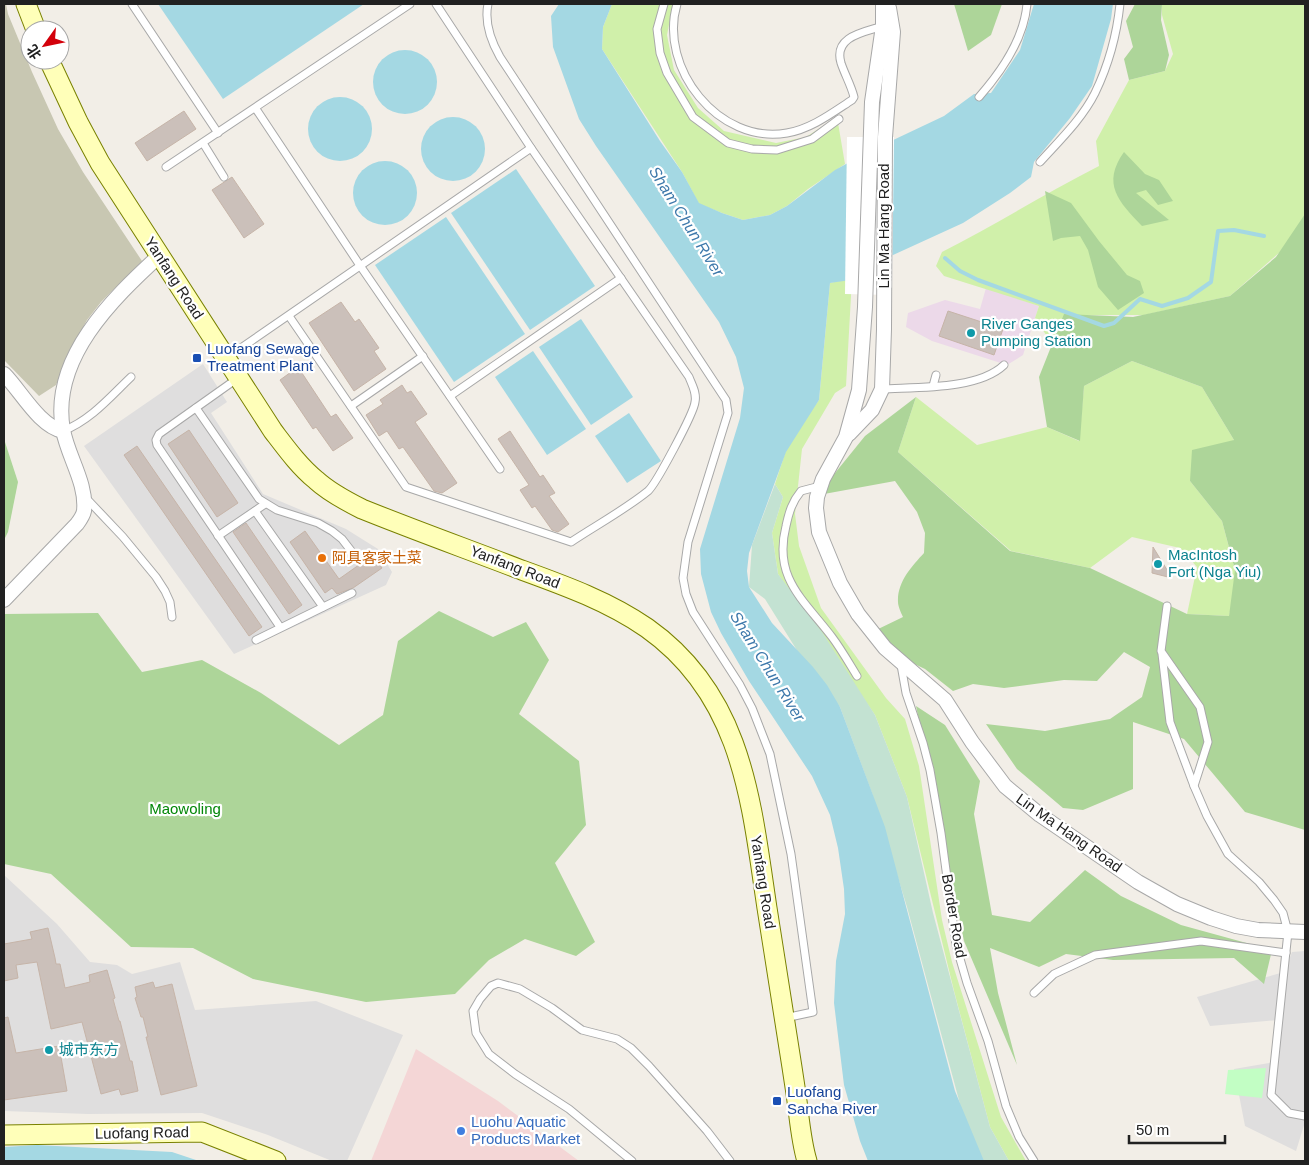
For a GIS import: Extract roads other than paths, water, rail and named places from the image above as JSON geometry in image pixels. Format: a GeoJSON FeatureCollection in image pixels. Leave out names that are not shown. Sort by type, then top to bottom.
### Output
{"type":"FeatureCollection","features":[{"type":"Feature","properties":{"kind":"main road"},"geometry":{"type":"LineString","coordinates":[[26,4],[32,20]]}},
{"type":"Feature","properties":{"kind":"main road","name":"Yanfang Road"},"geometry":{"type":"LineString","coordinates":[[54,70],[100,163],[273,431],[295,459],[316,481],[338,496],[369,512],[590,596],[647,628],[670,646],[690,668],[713,700],[730,732],[741,762],[755,826],[807,1161]]}},
{"type":"Feature","properties":{"kind":"main road","name":"Luofang Road"},"geometry":{"type":"LineString","coordinates":[[4,1135],[202,1132],[276,1161]]}},
{"type":"Feature","properties":{"kind":"street","name":"Lin Ma Hang Road"},"geometry":{"type":"LineString","coordinates":[[883,4],[888,24]]}},
{"type":"Feature","properties":{"kind":"street","name":"Lin Ma Hang Road"},"geometry":{"type":"LineString","coordinates":[[889,4],[888,24],[872,102],[878,137],[884,295],[882,389],[872,410],[846,437],[828,468],[820,486],[816,508],[818,524],[825,547],[840,583],[870,631],[885,648],[946,700],[972,742],[1005,786],[1058,829],[1138,882],[1176,904],[1236,926],[1258,930],[1305,932]]}},
{"type":"Feature","properties":{"kind":"street","name":"Lin Ma Hang Road"},"geometry":{"type":"LineString","coordinates":[[846,437],[859,390],[864,294],[878,137]]}},
{"type":"Feature","properties":{"kind":"street"},"geometry":{"type":"LineString","coordinates":[[4,600],[77,524],[84,513],[84,496],[64,431],[62,397],[68,374],[82,342],[101,314],[160,255]]}},
{"type":"Feature","properties":{"kind":"street"},"geometry":{"type":"LineString","coordinates":[[4,374],[48,425],[57,430],[64,431]]}},
{"type":"Feature","properties":{"kind":"lane"},"geometry":{"type":"LineString","coordinates":[[132,4],[218,133]]}},
{"type":"Feature","properties":{"kind":"lane"},"geometry":{"type":"LineString","coordinates":[[166,167],[256,109],[410,4]]}},
{"type":"Feature","properties":{"kind":"lane"},"geometry":{"type":"LineString","coordinates":[[289,316],[406,487],[571,542],[650,489],[688,422],[696,400],[694,389],[688,377],[436,4]]}},
{"type":"Feature","properties":{"kind":"lane"},"geometry":{"type":"LineString","coordinates":[[488,4],[486,11],[487,26],[491,42],[500,57],[726,400],[728,413],[688,542],[683,578],[686,594],[694,612],[740,685],[752,708],[770,754],[780,794],[791,854],[813,1012],[784,1018]]}},
{"type":"Feature","properties":{"kind":"lane"},"geometry":{"type":"LineString","coordinates":[[664,4],[657,29],[660,53],[667,73],[693,116],[728,143],[752,149],[777,150],[812,138],[840,119]]}},
{"type":"Feature","properties":{"kind":"lane"},"geometry":{"type":"LineString","coordinates":[[677,4],[673,30],[674,46],[687,78],[702,100],[714,112],[730,123],[758,133],[777,134],[797,131],[815,123],[852,100],[854,97],[852,90],[840,61],[841,47],[847,40],[858,34],[888,24]]}},
{"type":"Feature","properties":{"kind":"lane"},"geometry":{"type":"LineString","coordinates":[[979,97],[996,78],[1016,44],[1026,16],[1027,4]]}},
{"type":"Feature","properties":{"kind":"lane"},"geometry":{"type":"LineString","coordinates":[[1040,162],[1069,130],[1094,93],[1110,55],[1120,4]]}},
{"type":"Feature","properties":{"kind":"lane"},"geometry":{"type":"LineString","coordinates":[[256,109],[500,469]]}},
{"type":"Feature","properties":{"kind":"lane"},"geometry":{"type":"LineString","coordinates":[[203,143],[224,176]]}},
{"type":"Feature","properties":{"kind":"lane"},"geometry":{"type":"LineString","coordinates":[[226,359],[532,148]]}},
{"type":"Feature","properties":{"kind":"lane"},"geometry":{"type":"LineString","coordinates":[[450,396],[621,278]]}},
{"type":"Feature","properties":{"kind":"lane"},"geometry":{"type":"LineString","coordinates":[[351,406],[423,356]]}},
{"type":"Feature","properties":{"kind":"lane"},"geometry":{"type":"LineString","coordinates":[[882,389],[968,382],[987,377],[1004,365]]}},
{"type":"Feature","properties":{"kind":"lane"},"geometry":{"type":"LineString","coordinates":[[933,386],[936,375]]}},
{"type":"Feature","properties":{"kind":"lane"},"geometry":{"type":"LineString","coordinates":[[64,431],[88,419],[131,377]]}},
{"type":"Feature","properties":{"kind":"lane"},"geometry":{"type":"LineString","coordinates":[[238,378],[158,434],[157,446],[280,627]]}},
{"type":"Feature","properties":{"kind":"lane"},"geometry":{"type":"LineString","coordinates":[[196,408],[248,486],[259,499],[277,510],[318,524],[332,531],[342,539],[352,552]]}},
{"type":"Feature","properties":{"kind":"lane"},"geometry":{"type":"LineString","coordinates":[[820,486],[800,491],[790,508],[782,541],[785,571],[790,583],[834,639],[857,676]]}},
{"type":"Feature","properties":{"kind":"lane"},"geometry":{"type":"LineString","coordinates":[[84,496],[123,538],[156,578],[170,602],[172,618]]}},
{"type":"Feature","properties":{"kind":"lane"},"geometry":{"type":"LineString","coordinates":[[218,536],[265,504]]}},
{"type":"Feature","properties":{"kind":"lane"},"geometry":{"type":"LineString","coordinates":[[254,511],[323,607]]}},
{"type":"Feature","properties":{"kind":"lane"},"geometry":{"type":"LineString","coordinates":[[256,640],[352,593]]}},
{"type":"Feature","properties":{"kind":"lane"},"geometry":{"type":"LineString","coordinates":[[1167,606],[1161,652],[1170,722],[1194,786],[1228,854],[1259,882],[1283,913],[1288,932],[1271,1095],[1289,1112],[1305,1116]]}},
{"type":"Feature","properties":{"kind":"lane"},"geometry":{"type":"LineString","coordinates":[[1161,652],[1200,708],[1203,717],[1208,742],[1194,786]]}},
{"type":"Feature","properties":{"kind":"lane","name":"Border Road"},"geometry":{"type":"LineString","coordinates":[[901,662],[906,693],[930,770],[942,833],[956,945],[967,983],[988,1041],[1006,1106],[1019,1137],[1034,1161]]}},
{"type":"Feature","properties":{"kind":"lane"},"geometry":{"type":"LineString","coordinates":[[1034,993],[1054,974],[1095,955],[1201,940],[1286,953]]}},
{"type":"Feature","properties":{"kind":"lane"},"geometry":{"type":"LineString","coordinates":[[632,1161],[569,1109],[515,1074],[489,1054],[476,1034],[473,1011],[491,986],[498,983],[520,988],[582,1030],[616,1039],[630,1048],[649,1066],[706,1130],[730,1161]]}},
{"type":"Feature","properties":{"kind":"water"},"geometry":{"type":"Polygon","coordinates":[[[158,4],[364,4],[223,99],[158,4]]]}},
{"type":"Feature","properties":{"kind":"water","name":"Sham Chun River"},"geometry":{"type":"Polygon","coordinates":[[[559,4],[612,4],[603,27],[602,49],[660,141],[682,172],[699,203],[743,220],[770,215],[787,206],[835,170],[944,116],[974,94],[991,93],[1020,50],[1034,4],[1113,4],[1111,19],[1092,86],[1070,118],[1034,162],[1031,177],[963,223],[869,266],[864,278],[830,283],[819,400],[786,452],[749,553],[747,571],[749,587],[772,623],[813,667],[827,685],[840,707],[885,827],[955,1091],[984,1161],[868,1161],[860,1141],[844,1085],[834,1003],[836,961],[845,914],[844,889],[838,848],[830,815],[812,776],[749,681],[721,633],[711,612],[701,574],[700,549],[740,418],[744,388],[736,357],[719,322],[579,119],[553,47],[551,16],[559,4]]]}},
{"type":"Feature","properties":{"kind":"water"},"geometry":{"type":"Polygon","coordinates":[[[399,50],[411,50],[428,59],[435,70],[437,82],[435,94],[428,105],[411,114],[399,114],[387,109],[378,100],[373,88],[373,76],[378,64],[387,55],[399,50]]]}},
{"type":"Feature","properties":{"kind":"water"},"geometry":{"type":"Polygon","coordinates":[[[334,97],[346,97],[363,106],[370,117],[372,129],[370,141],[363,152],[346,161],[334,161],[322,156],[313,147],[308,135],[308,123],[313,111],[322,102],[334,97]]]}},
{"type":"Feature","properties":{"kind":"water"},"geometry":{"type":"Polygon","coordinates":[[[447,117],[459,117],[476,126],[483,137],[485,149],[483,161],[476,172],[459,181],[447,181],[435,176],[426,167],[421,155],[421,143],[426,131],[435,122],[447,117]]]}},
{"type":"Feature","properties":{"kind":"water"},"geometry":{"type":"Polygon","coordinates":[[[379,161],[391,161],[408,170],[415,181],[417,193],[415,205],[408,216],[391,225],[379,225],[367,220],[358,211],[353,199],[353,187],[358,175],[367,166],[379,161]]]}},
{"type":"Feature","properties":{"kind":"water"},"geometry":{"type":"Polygon","coordinates":[[[516,169],[595,286],[530,330],[451,213],[516,169]]]}},
{"type":"Feature","properties":{"kind":"water"},"geometry":{"type":"Polygon","coordinates":[[[446,217],[525,334],[454,382],[375,265],[446,217]]]}},
{"type":"Feature","properties":{"kind":"water"},"geometry":{"type":"Polygon","coordinates":[[[581,319],[633,397],[591,425],[539,347],[581,319]]]}},
{"type":"Feature","properties":{"kind":"water"},"geometry":{"type":"Polygon","coordinates":[[[533,351],[586,429],[547,455],[495,377],[533,351]]]}},
{"type":"Feature","properties":{"kind":"water"},"geometry":{"type":"Polygon","coordinates":[[[629,413],[661,461],[627,483],[595,436],[629,413]]]}},
{"type":"Feature","properties":{"kind":"water"},"geometry":{"type":"Polygon","coordinates":[[[37,1145],[172,1152],[199,1161],[4,1161],[4,1147],[37,1145]]]}},
{"type":"Feature","properties":{"kind":"waterway"},"geometry":{"type":"LineString","coordinates":[[945,258],[960,271],[978,280],[1104,326],[1114,323],[1140,299],[1162,306],[1188,298],[1211,282],[1218,231],[1234,230],[1264,236]]}},
{"type":"Feature","properties":{"kind":"place","name":"River Ganges Pumping Station"},"geometry":{"type":"Point","coordinates":[971,333]}},
{"type":"Feature","properties":{"kind":"place","name":"Luofang Sewage Treatment Plant"},"geometry":{"type":"Point","coordinates":[197,358]}},
{"type":"Feature","properties":{"kind":"place","name":"阿具客家土菜"},"geometry":{"type":"Point","coordinates":[322,558]}},
{"type":"Feature","properties":{"kind":"place","name":"MacIntosh Fort (Nga Yiu)"},"geometry":{"type":"Point","coordinates":[1158,564]}},
{"type":"Feature","properties":{"kind":"place","name":"城市东方"},"geometry":{"type":"Point","coordinates":[49,1050]}},
{"type":"Feature","properties":{"kind":"place","name":"Luofang Sancha River"},"geometry":{"type":"Point","coordinates":[777,1101]}},
{"type":"Feature","properties":{"kind":"place","name":"Luohu Aquatic Products Market"},"geometry":{"type":"Point","coordinates":[461,1131]}},
{"type":"Feature","properties":{"kind":"park label","name":"Maowoling"},"geometry":{"type":"Point","coordinates":[185,809]}}]}
